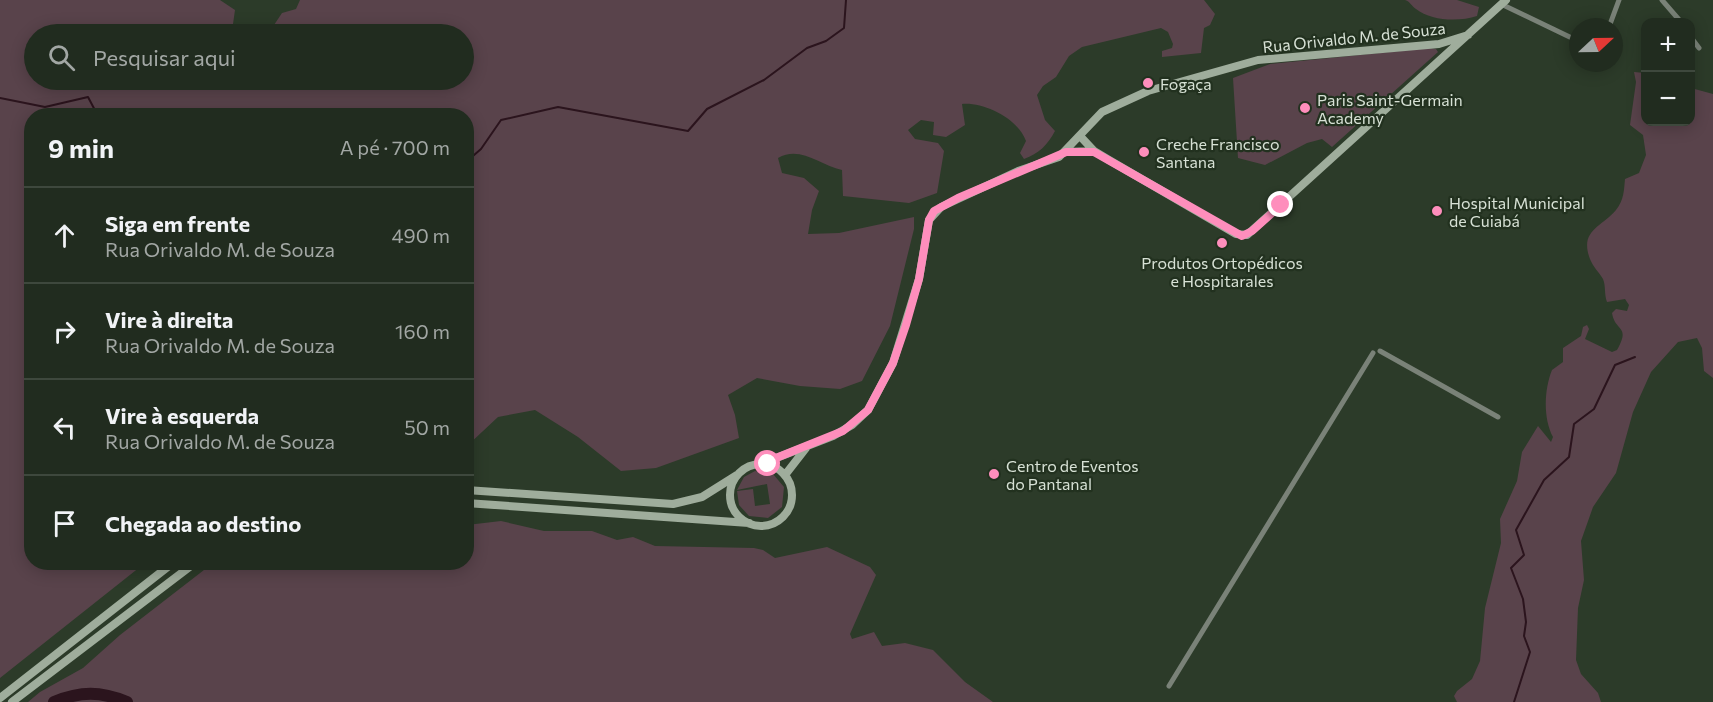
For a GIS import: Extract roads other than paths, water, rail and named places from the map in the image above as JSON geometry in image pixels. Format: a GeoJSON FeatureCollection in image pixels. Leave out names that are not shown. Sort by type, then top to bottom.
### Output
{"type":"FeatureCollection","features":[{"type":"Feature","properties":{"kind":"main road","name":"Rua Orivaldo M. de Souza"},"geometry":{"type":"LineString","coordinates":[[1080,136],[1094,152],[1236,234],[1247,235],[1504,2]]}},
{"type":"Feature","properties":{"kind":"main road","name":"Rua Orivaldo M. de Souza"},"geometry":{"type":"LineString","coordinates":[[1066,152],[1102,112],[1118,102],[1258,60],[1439,44],[1468,35]]}},
{"type":"Feature","properties":{"kind":"main road"},"geometry":{"type":"LineString","coordinates":[[1439,44],[1446,54]]}},
{"type":"Feature","properties":{"kind":"main road","name":"Rua Orivaldo M. de Souza"},"geometry":{"type":"LineString","coordinates":[[761,464],[808,446],[852,425],[868,410],[882,389],[906,325],[919,279],[929,220],[934,211],[958,198],[1066,152],[1094,152]]}},
{"type":"Feature","properties":{"kind":"main road","name":"Rua Orivaldo M. de Souza"},"geometry":{"type":"LineString","coordinates":[[785,475],[793,461],[808,446]]}},
{"type":"Feature","properties":{"kind":"main road"},"geometry":{"type":"LineString","coordinates":[[474,491],[673,504],[702,497],[749,466],[761,464],[776,467],[785,475],[792,491],[788,512],[771,525],[474,504]]}},
{"type":"Feature","properties":{"kind":"main road"},"geometry":{"type":"LineString","coordinates":[[737,475],[731,488],[731,502],[737,515],[749,524]]}},
{"type":"Feature","properties":{"kind":"main road"},"geometry":{"type":"LineString","coordinates":[[0,698],[164,570]]}},
{"type":"Feature","properties":{"kind":"main road"},"geometry":{"type":"LineString","coordinates":[[12,702],[185,570]]}},
{"type":"Feature","properties":{"kind":"street"},"geometry":{"type":"LineString","coordinates":[[1612,18],[1619,0]]}},
{"type":"Feature","properties":{"kind":"street"},"geometry":{"type":"LineString","coordinates":[[1662,0],[1678,18]]}},
{"type":"Feature","properties":{"kind":"street"},"geometry":{"type":"LineString","coordinates":[[1667,6],[1674,0]]}},
{"type":"Feature","properties":{"kind":"street"},"geometry":{"type":"LineString","coordinates":[[1504,2],[1569,36]]}},
{"type":"Feature","properties":{"kind":"street"},"geometry":{"type":"LineString","coordinates":[[1695,43],[1699,48]]}},
{"type":"Feature","properties":{"kind":"street"},"geometry":{"type":"LineString","coordinates":[[1380,351],[1498,417]]}},
{"type":"Feature","properties":{"kind":"street"},"geometry":{"type":"LineString","coordinates":[[1169,686],[1372,353]]}},
{"type":"Feature","properties":{"kind":"waterway"},"geometry":{"type":"LineString","coordinates":[[474,155],[481,149],[501,120],[558,107],[688,131],[707,109],[764,80],[807,48],[826,41],[844,28],[846,0]]}},
{"type":"Feature","properties":{"kind":"waterway"},"geometry":{"type":"LineString","coordinates":[[0,98],[45,107],[88,97],[94,108]]}},
{"type":"Feature","properties":{"kind":"waterway"},"geometry":{"type":"LineString","coordinates":[[1514,702],[1530,652],[1524,636],[1526,622],[1523,599],[1511,568],[1524,555],[1516,530],[1544,480],[1569,457],[1574,424],[1594,409],[1615,365],[1635,357]]}},
{"type":"Feature","properties":{"kind":"waterway"},"geometry":{"type":"LineString","coordinates":[[54,702],[82,694],[99,694],[127,702]]}},
{"type":"Feature","properties":{"kind":"place","name":"Fogaça"},"geometry":{"type":"Point","coordinates":[1148,83]}},
{"type":"Feature","properties":{"kind":"place","name":"Paris Saint-Germain Academy"},"geometry":{"type":"Point","coordinates":[1305,108]}},
{"type":"Feature","properties":{"kind":"place","name":"Creche Francisco Santana"},"geometry":{"type":"Point","coordinates":[1144,152]}},
{"type":"Feature","properties":{"kind":"place","name":"Hospital Municipal de Cuiabá"},"geometry":{"type":"Point","coordinates":[1437,211]}},
{"type":"Feature","properties":{"kind":"place","name":"Produtos Ortopédicos e Hospitarales"},"geometry":{"type":"Point","coordinates":[1222,243]}},
{"type":"Feature","properties":{"kind":"place","name":"Centro de Eventos do Pantanal"},"geometry":{"type":"Point","coordinates":[994,474]}}]}
